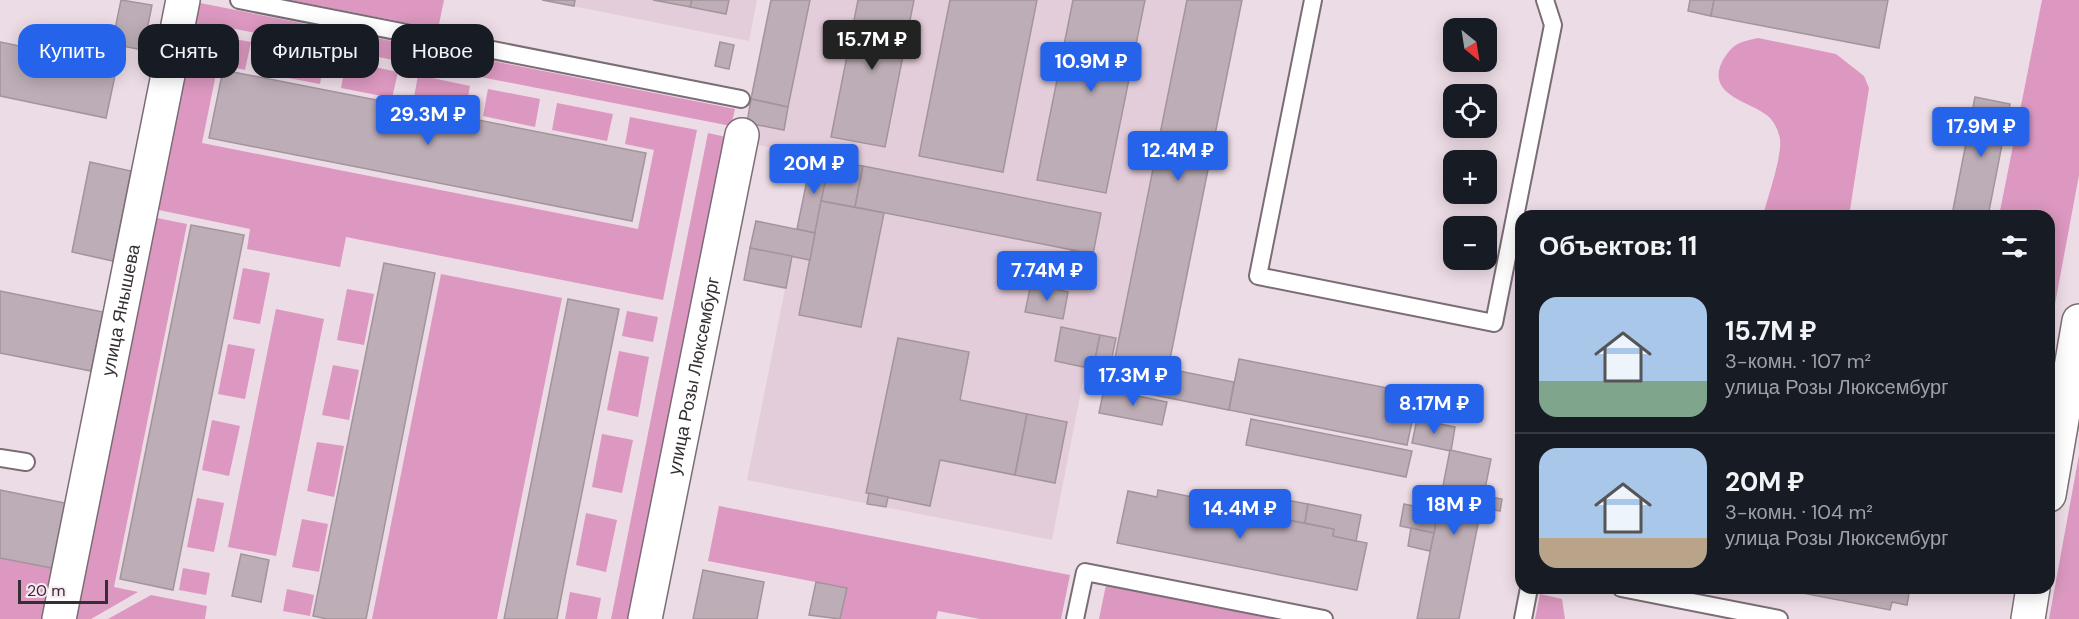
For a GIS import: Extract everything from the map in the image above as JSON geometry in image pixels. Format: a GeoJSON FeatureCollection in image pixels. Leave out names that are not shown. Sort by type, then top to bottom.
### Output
{"type":"FeatureCollection","features":[{"type":"Feature","properties":{"kind":"street","name":"улица Янышева"},"geometry":{"type":"LineString","coordinates":[[59,619],[183,0]]}},
{"type":"Feature","properties":{"kind":"street","name":"улица Розы Люксембург"},"geometry":{"type":"LineString","coordinates":[[645,619],[742,135]]}},
{"type":"Feature","properties":{"kind":"street"},"geometry":{"type":"LineString","coordinates":[[2055,460],[2079,321]]}},
{"type":"Feature","properties":{"kind":"street"},"geometry":{"type":"LineString","coordinates":[[2028,619],[2032,594]]}},
{"type":"Feature","properties":{"kind":"lane"},"geometry":{"type":"LineString","coordinates":[[239,0],[741,99]]}},
{"type":"Feature","properties":{"kind":"lane"},"geometry":{"type":"LineString","coordinates":[[1313,0],[1258,276],[1494,323],[1515,217]]}},
{"type":"Feature","properties":{"kind":"lane"},"geometry":{"type":"LineString","coordinates":[[1516,210],[1553,25],[1545,0]]}},
{"type":"Feature","properties":{"kind":"lane"},"geometry":{"type":"LineString","coordinates":[[0,458],[26,462]]}},
{"type":"Feature","properties":{"kind":"lane"},"geometry":{"type":"LineString","coordinates":[[1075,619],[1085,572],[1324,619]]}},
{"type":"Feature","properties":{"kind":"lane"},"geometry":{"type":"LineString","coordinates":[[1523,619],[1529,594]]}},
{"type":"Feature","properties":{"kind":"lane"},"geometry":{"type":"LineString","coordinates":[[1652,594],[1779,619]]}},
{"type":"Feature","properties":{"kind":"shaded area"},"geometry":{"type":"Polygon","coordinates":[[[290,0],[444,0],[439,24],[412,24],[290,0]]]}},
{"type":"Feature","properties":{"kind":"shaded area"},"geometry":{"type":"Polygon","coordinates":[[[542,0],[757,0],[749,41],[542,0]]]}},
{"type":"Feature","properties":{"kind":"shaded area"},"geometry":{"type":"Polygon","coordinates":[[[771,0],[1187,0],[1109,386],[1083,381],[1052,540],[747,480],[785,289],[744,280],[756,221],[797,229],[812,156],[743,142],[771,0]]]}},
{"type":"Feature","properties":{"kind":"shaded area"},"geometry":{"type":"Polygon","coordinates":[[[2042,0],[2079,0],[2079,175],[2055,304],[2055,210],[2000,210],[2042,0]]]}},
{"type":"Feature","properties":{"kind":"shaded area"},"geometry":{"type":"Polygon","coordinates":[[[195,2],[306,24],[251,24],[251,32],[239,30],[239,24],[191,24],[195,2]]]}},
{"type":"Feature","properties":{"kind":"shaded area"},"geometry":{"type":"Polygon","coordinates":[[[379,38],[391,41],[391,59],[379,57],[379,38]]]}},
{"type":"Feature","properties":{"kind":"shaded area"},"geometry":{"type":"Polygon","coordinates":[[[1758,38],[1836,54],[1864,76],[1869,88],[1850,210],[1765,210],[1780,152],[1778,133],[1770,118],[1734,97],[1720,83],[1719,74],[1722,62],[1729,51],[1741,43],[1758,38]]]}},
{"type":"Feature","properties":{"kind":"shaded area"},"geometry":{"type":"Polygon","coordinates":[[[239,40],[251,42],[245,70],[239,69],[239,40]]]}},
{"type":"Feature","properties":{"kind":"shaded area"},"geometry":{"type":"Polygon","coordinates":[[[494,61],[735,109],[731,126],[486,78],[494,78],[494,61]]]}},
{"type":"Feature","properties":{"kind":"shaded area"},"geometry":{"type":"Polygon","coordinates":[[[379,68],[391,71],[391,78],[397,78],[392,98],[341,88],[343,78],[379,78],[379,68]]]}},
{"type":"Feature","properties":{"kind":"shaded area"},"geometry":{"type":"Polygon","coordinates":[[[180,78],[215,78],[202,143],[638,229],[654,150],[625,144],[630,117],[697,130],[663,300],[346,237],[340,267],[247,249],[250,229],[154,209],[180,78]]]}},
{"type":"Feature","properties":{"kind":"shaded area"},"geometry":{"type":"Polygon","coordinates":[[[288,78],[321,78],[320,84],[288,78]]]}},
{"type":"Feature","properties":{"kind":"shaded area"},"geometry":{"type":"Polygon","coordinates":[[[417,78],[432,78],[470,86],[465,113],[413,103],[417,78]]]}},
{"type":"Feature","properties":{"kind":"shaded area"},"geometry":{"type":"Polygon","coordinates":[[[488,89],[540,99],[535,127],[483,116],[488,89]]]}},
{"type":"Feature","properties":{"kind":"shaded area"},"geometry":{"type":"Polygon","coordinates":[[[557,103],[613,114],[607,141],[552,130],[557,103]]]}},
{"type":"Feature","properties":{"kind":"shaded area"},"geometry":{"type":"Polygon","coordinates":[[[708,133],[726,137],[630,619],[611,619],[708,133]]]}},
{"type":"Feature","properties":{"kind":"shaded area"},"geometry":{"type":"Polygon","coordinates":[[[157,218],[187,224],[114,587],[138,592],[91,619],[76,619],[157,218]]]}},
{"type":"Feature","properties":{"kind":"shaded area"},"geometry":{"type":"Polygon","coordinates":[[[243,268],[270,273],[260,324],[233,319],[243,268]]]}},
{"type":"Feature","properties":{"kind":"shaded area"},"geometry":{"type":"Polygon","coordinates":[[[441,274],[562,298],[497,619],[372,619],[441,274]]]}},
{"type":"Feature","properties":{"kind":"shaded area"},"geometry":{"type":"Polygon","coordinates":[[[347,289],[374,294],[364,345],[337,340],[347,289]]]}},
{"type":"Feature","properties":{"kind":"shaded area"},"geometry":{"type":"Polygon","coordinates":[[[276,309],[324,319],[276,556],[228,547],[276,309]]]}},
{"type":"Feature","properties":{"kind":"shaded area"},"geometry":{"type":"Polygon","coordinates":[[[627,311],[658,317],[653,342],[622,336],[627,311]]]}},
{"type":"Feature","properties":{"kind":"shaded area"},"geometry":{"type":"Polygon","coordinates":[[[228,344],[255,349],[245,399],[218,394],[228,344]]]}},
{"type":"Feature","properties":{"kind":"shaded area"},"geometry":{"type":"Polygon","coordinates":[[[619,351],[649,357],[638,417],[607,410],[619,351]]]}},
{"type":"Feature","properties":{"kind":"shaded area"},"geometry":{"type":"Polygon","coordinates":[[[333,365],[359,370],[349,420],[322,415],[333,365]]]}},
{"type":"Feature","properties":{"kind":"shaded area"},"geometry":{"type":"Polygon","coordinates":[[[212,420],[240,426],[229,476],[202,470],[212,420]]]}},
{"type":"Feature","properties":{"kind":"shaded area"},"geometry":{"type":"Polygon","coordinates":[[[602,434],[633,440],[622,493],[592,487],[602,434]]]}},
{"type":"Feature","properties":{"kind":"shaded area"},"geometry":{"type":"Polygon","coordinates":[[[317,442],[344,446],[334,497],[307,491],[317,442]]]}},
{"type":"Feature","properties":{"kind":"shaded area"},"geometry":{"type":"Polygon","coordinates":[[[2079,455],[2079,619],[2049,619],[2079,455]]]}},
{"type":"Feature","properties":{"kind":"shaded area"},"geometry":{"type":"Polygon","coordinates":[[[197,498],[224,503],[214,552],[187,547],[197,498]]]}},
{"type":"Feature","properties":{"kind":"shaded area"},"geometry":{"type":"Polygon","coordinates":[[[719,506],[1070,575],[1061,619],[980,619],[938,611],[936,619],[840,619],[846,588],[708,561],[719,506]]]}},
{"type":"Feature","properties":{"kind":"shaded area"},"geometry":{"type":"Polygon","coordinates":[[[586,513],[617,520],[606,572],[576,565],[586,513]]]}},
{"type":"Feature","properties":{"kind":"shaded area"},"geometry":{"type":"Polygon","coordinates":[[[302,519],[328,524],[319,572],[292,567],[302,519]]]}},
{"type":"Feature","properties":{"kind":"shaded area"},"geometry":{"type":"Polygon","coordinates":[[[0,558],[57,569],[47,619],[0,619],[0,558]]]}},
{"type":"Feature","properties":{"kind":"shaded area"},"geometry":{"type":"Polygon","coordinates":[[[183,568],[210,573],[206,595],[179,590],[183,568]]]}},
{"type":"Feature","properties":{"kind":"shaded area"},"geometry":{"type":"Polygon","coordinates":[[[1106,585],[1278,619],[1099,619],[1106,585]]]}},
{"type":"Feature","properties":{"kind":"shaded area"},"geometry":{"type":"Polygon","coordinates":[[[287,589],[314,595],[310,616],[283,611],[287,589]]]}},
{"type":"Feature","properties":{"kind":"shaded area"},"geometry":{"type":"Polygon","coordinates":[[[570,592],[601,598],[597,619],[565,619],[570,592]]]}},
{"type":"Feature","properties":{"kind":"shaded area"},"geometry":{"type":"Polygon","coordinates":[[[1540,594],[1562,599],[1565,619],[1535,619],[1540,594]]]}},
{"type":"Feature","properties":{"kind":"shaded area"},"geometry":{"type":"Polygon","coordinates":[[[151,595],[207,606],[205,619],[108,619],[151,595]]]}},
{"type":"Feature","properties":{"kind":"building"},"geometry":{"type":"Polygon","coordinates":[[[121,0],[152,5],[148,24],[138,24],[138,49],[126,47],[126,24],[116,24],[121,0]]]}},
{"type":"Feature","properties":{"kind":"building"},"geometry":{"type":"Polygon","coordinates":[[[542,0],[575,0],[574,6],[542,0]]]}},
{"type":"Feature","properties":{"kind":"building"},"geometry":{"type":"Polygon","coordinates":[[[653,0],[692,0],[690,7],[653,0]]]}},
{"type":"Feature","properties":{"kind":"building"},"geometry":{"type":"Polygon","coordinates":[[[692,0],[729,0],[726,14],[690,7],[692,0]]]}},
{"type":"Feature","properties":{"kind":"building"},"geometry":{"type":"Polygon","coordinates":[[[771,0],[810,0],[788,107],[751,99],[771,0]]]}},
{"type":"Feature","properties":{"kind":"building"},"geometry":{"type":"Polygon","coordinates":[[[858,0],[914,0],[885,147],[831,137],[858,0]]]}},
{"type":"Feature","properties":{"kind":"building"},"geometry":{"type":"Polygon","coordinates":[[[950,0],[1037,0],[1003,172],[919,156],[950,0]]]}},
{"type":"Feature","properties":{"kind":"building"},"geometry":{"type":"Polygon","coordinates":[[[1073,0],[1145,0],[1106,193],[1037,180],[1073,0]]]}},
{"type":"Feature","properties":{"kind":"building"},"geometry":{"type":"Polygon","coordinates":[[[1187,0],[1242,0],[1168,369],[1115,358],[1187,0]]]}},
{"type":"Feature","properties":{"kind":"building"},"geometry":{"type":"Polygon","coordinates":[[[1690,0],[1714,0],[1711,16],[1688,11],[1690,0]]]}},
{"type":"Feature","properties":{"kind":"building"},"geometry":{"type":"Polygon","coordinates":[[[1714,0],[1888,0],[1879,48],[1711,16],[1714,0]]]}},
{"type":"Feature","properties":{"kind":"building"},"geometry":{"type":"Polygon","coordinates":[[[0,42],[18,46],[18,78],[114,78],[106,118],[0,96],[0,42]]]}},
{"type":"Feature","properties":{"kind":"building"},"geometry":{"type":"Polygon","coordinates":[[[720,42],[734,45],[729,69],[715,66],[720,42]]]}},
{"type":"Feature","properties":{"kind":"building"},"geometry":{"type":"Polygon","coordinates":[[[239,73],[251,75],[251,78],[264,78],[646,153],[632,221],[209,138],[221,78],[239,78],[239,73]]]}},
{"type":"Feature","properties":{"kind":"building"},"geometry":{"type":"Polygon","coordinates":[[[1975,97],[2010,104],[1989,210],[1953,210],[1975,97]]]}},
{"type":"Feature","properties":{"kind":"building"},"geometry":{"type":"Polygon","coordinates":[[[751,99],[788,107],[784,130],[747,123],[751,99]]]}},
{"type":"Feature","properties":{"kind":"building"},"geometry":{"type":"Polygon","coordinates":[[[812,156],[830,160],[815,233],[797,229],[812,156]]]}},
{"type":"Feature","properties":{"kind":"building"},"geometry":{"type":"Polygon","coordinates":[[[830,160],[863,166],[855,207],[821,201],[830,160]]]}},
{"type":"Feature","properties":{"kind":"building"},"geometry":{"type":"Polygon","coordinates":[[[90,162],[131,171],[113,261],[72,252],[90,162]]]}},
{"type":"Feature","properties":{"kind":"building"},"geometry":{"type":"Polygon","coordinates":[[[863,166],[1101,213],[1093,254],[855,207],[863,166]]]}},
{"type":"Feature","properties":{"kind":"building"},"geometry":{"type":"Polygon","coordinates":[[[821,201],[884,213],[861,327],[799,315],[821,201]]]}},
{"type":"Feature","properties":{"kind":"building"},"geometry":{"type":"Polygon","coordinates":[[[756,221],[815,233],[810,260],[750,248],[756,221]]]}},
{"type":"Feature","properties":{"kind":"building"},"geometry":{"type":"Polygon","coordinates":[[[191,225],[244,235],[173,590],[120,579],[191,225]]]}},
{"type":"Feature","properties":{"kind":"building"},"geometry":{"type":"Polygon","coordinates":[[[750,248],[792,256],[786,288],[744,280],[750,248]]]}},
{"type":"Feature","properties":{"kind":"building"},"geometry":{"type":"Polygon","coordinates":[[[1071,250],[1093,254],[1086,289],[1064,285],[1071,250]]]}},
{"type":"Feature","properties":{"kind":"building"},"geometry":{"type":"Polygon","coordinates":[[[384,263],[435,273],[366,619],[327,619],[313,616],[384,263]]]}},
{"type":"Feature","properties":{"kind":"building"},"geometry":{"type":"Polygon","coordinates":[[[1031,284],[1068,292],[1063,319],[1025,312],[1031,284]]]}},
{"type":"Feature","properties":{"kind":"building"},"geometry":{"type":"Polygon","coordinates":[[[0,291],[103,312],[91,371],[0,353],[0,291]]]}},
{"type":"Feature","properties":{"kind":"building"},"geometry":{"type":"Polygon","coordinates":[[[568,299],[619,309],[557,619],[504,619],[568,299]]]}},
{"type":"Feature","properties":{"kind":"building"},"geometry":{"type":"Polygon","coordinates":[[[1061,327],[1100,335],[1093,369],[1055,361],[1061,327]]]}},
{"type":"Feature","properties":{"kind":"building"},"geometry":{"type":"Polygon","coordinates":[[[1100,335],[1116,338],[1109,372],[1093,369],[1100,335]]]}},
{"type":"Feature","properties":{"kind":"building"},"geometry":{"type":"Polygon","coordinates":[[[898,338],[969,352],[960,400],[1027,414],[1015,475],[940,460],[930,506],[866,493],[898,338]]]}},
{"type":"Feature","properties":{"kind":"building"},"geometry":{"type":"Polygon","coordinates":[[[1115,358],[1234,382],[1229,410],[1109,386],[1115,358]]]}},
{"type":"Feature","properties":{"kind":"building"},"geometry":{"type":"Polygon","coordinates":[[[1239,359],[1418,394],[1407,445],[1229,410],[1239,359]]]}},
{"type":"Feature","properties":{"kind":"building"},"geometry":{"type":"Polygon","coordinates":[[[1104,389],[1167,402],[1162,425],[1099,413],[1104,389]]]}},
{"type":"Feature","properties":{"kind":"building"},"geometry":{"type":"Polygon","coordinates":[[[1027,414],[1067,422],[1055,483],[1015,475],[1027,414]]]}},
{"type":"Feature","properties":{"kind":"building"},"geometry":{"type":"Polygon","coordinates":[[[1251,419],[1412,451],[1406,477],[1246,445],[1251,419]]]}},
{"type":"Feature","properties":{"kind":"building"},"geometry":{"type":"Polygon","coordinates":[[[1417,419],[1455,427],[1451,451],[1412,443],[1417,419]]]}},
{"type":"Feature","properties":{"kind":"building"},"geometry":{"type":"Polygon","coordinates":[[[1450,450],[1491,459],[1459,619],[1417,619],[1450,450]]]}},
{"type":"Feature","properties":{"kind":"building"},"geometry":{"type":"Polygon","coordinates":[[[0,490],[70,504],[57,569],[0,558],[0,490]]]}},
{"type":"Feature","properties":{"kind":"building"},"geometry":{"type":"Polygon","coordinates":[[[1158,490],[1212,501],[1210,510],[1265,521],[1266,516],[1334,529],[1333,536],[1367,543],[1357,590],[1117,543],[1128,491],[1157,497],[1158,490]]]}},
{"type":"Feature","properties":{"kind":"building"},"geometry":{"type":"Polygon","coordinates":[[[869,493],[888,497],[886,507],[867,504],[869,493]]]}},
{"type":"Feature","properties":{"kind":"building"},"geometry":{"type":"Polygon","coordinates":[[[1260,495],[1308,504],[1305,523],[1266,516],[1265,521],[1255,519],[1260,495]]]}},
{"type":"Feature","properties":{"kind":"building"},"geometry":{"type":"Polygon","coordinates":[[[1486,496],[1502,499],[1500,511],[1484,508],[1486,496]]]}},
{"type":"Feature","properties":{"kind":"building"},"geometry":{"type":"Polygon","coordinates":[[[1308,504],[1361,515],[1356,541],[1333,536],[1334,529],[1305,523],[1308,504]]]}},
{"type":"Feature","properties":{"kind":"building"},"geometry":{"type":"Polygon","coordinates":[[[1404,504],[1438,511],[1434,533],[1400,526],[1404,504]]]}},
{"type":"Feature","properties":{"kind":"building"},"geometry":{"type":"Polygon","coordinates":[[[1411,528],[1434,533],[1430,551],[1408,546],[1411,528]]]}},
{"type":"Feature","properties":{"kind":"building"},"geometry":{"type":"Polygon","coordinates":[[[241,554],[269,560],[261,602],[232,596],[241,554]]]}},
{"type":"Feature","properties":{"kind":"building"},"geometry":{"type":"Polygon","coordinates":[[[703,570],[764,582],[757,619],[693,619],[703,570]]]}},
{"type":"Feature","properties":{"kind":"building"},"geometry":{"type":"Polygon","coordinates":[[[816,582],[847,588],[840,619],[809,615],[816,582]]]}},
{"type":"Feature","properties":{"kind":"building"},"geometry":{"type":"Polygon","coordinates":[[[1807,594],[1909,594],[1907,605],[1892,602],[1890,610],[1807,594]]]}}]}
